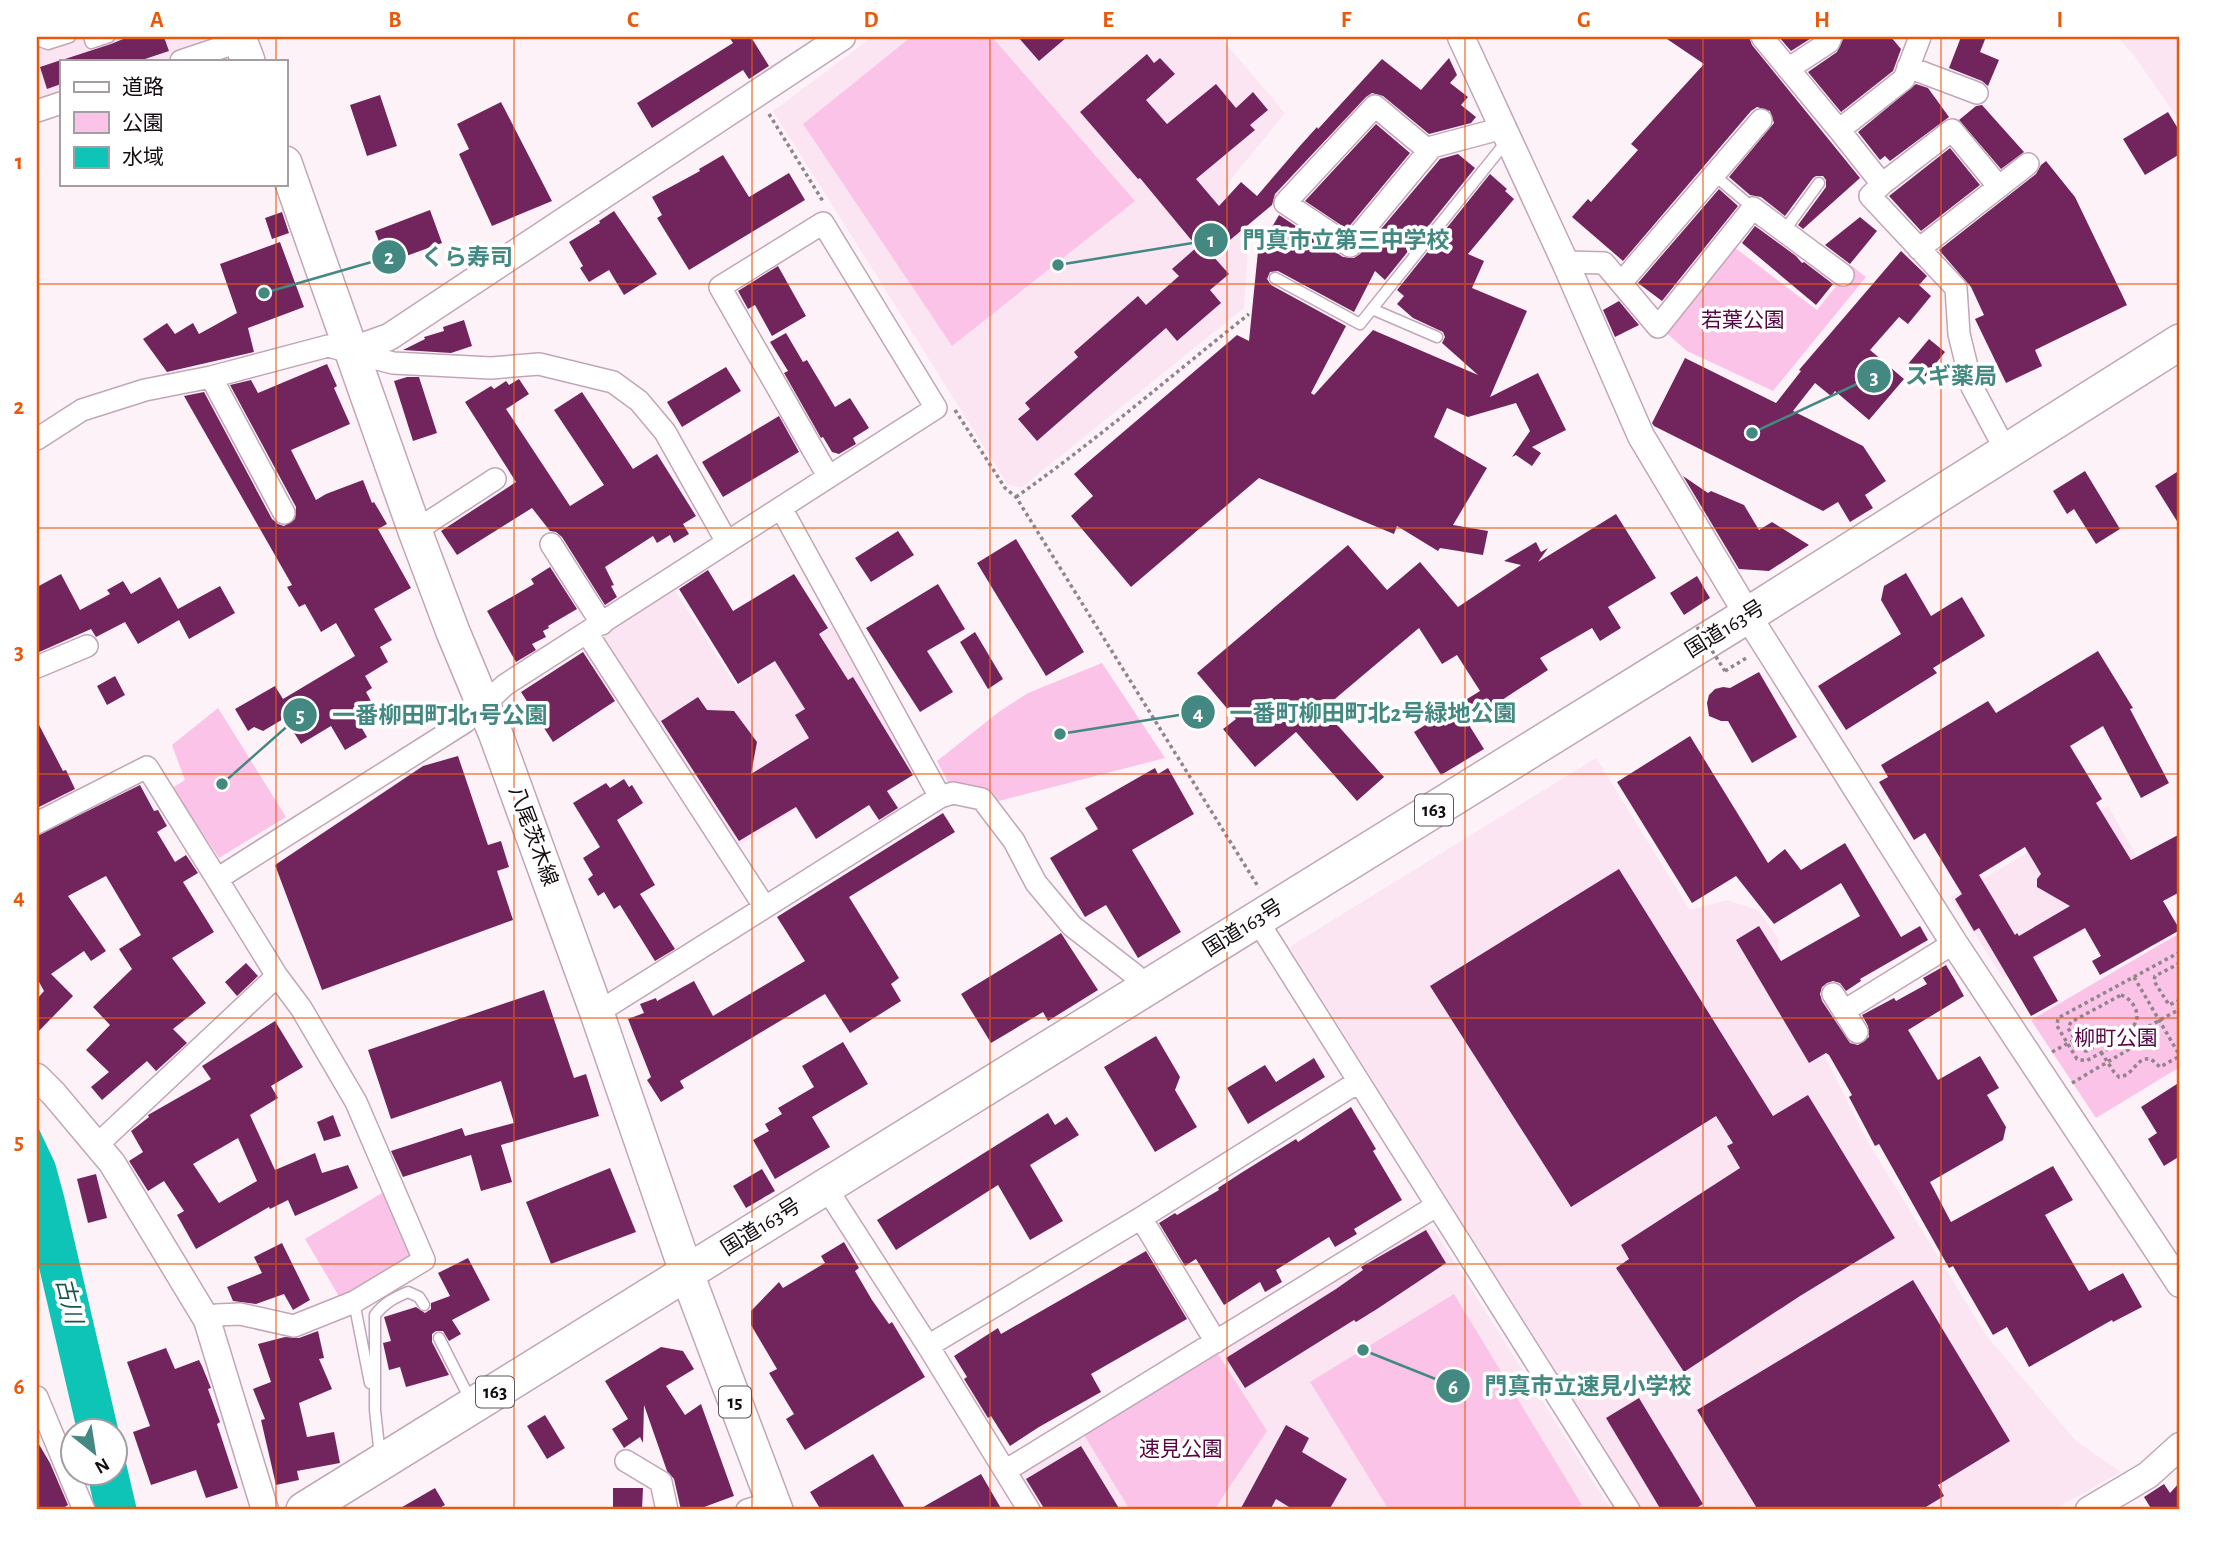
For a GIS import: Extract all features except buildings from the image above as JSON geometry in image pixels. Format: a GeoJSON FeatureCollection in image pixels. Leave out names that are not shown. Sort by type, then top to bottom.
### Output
{"type":"FeatureCollection","features":[{"type":"Feature","properties":{"kind":"highway","name":"国道163号"},"geometry":{"type":"LineString","coordinates":[[1751,635],[2006,451],[2180,342]]}},
{"type":"Feature","properties":{"kind":"highway","name":"国道163号"},"geometry":{"type":"LineString","coordinates":[[830,1194],[1146,988],[1751,635],[2180,369]]}},
{"type":"Feature","properties":{"kind":"highway","name":"国道163号"},"geometry":{"type":"LineString","coordinates":[[347,1510],[690,1284],[1263,918]]}},
{"type":"Feature","properties":{"kind":"highway","name":"国道163号"},"geometry":{"type":"LineString","coordinates":[[304,1510],[473,1406],[690,1284]]}},
{"type":"Feature","properties":{"kind":"main road","name":"八尾茨木線"},"geometry":{"type":"LineString","coordinates":[[287,169],[415,531],[484,705],[597,1013],[766,1508]]}},
{"type":"Feature","properties":{"kind":"street"},"geometry":{"type":"LineString","coordinates":[[350,351],[389,337],[842,37]]}},
{"type":"Feature","properties":{"kind":"street"},"geometry":{"type":"LineString","coordinates":[[1461,37],[1565,262],[1641,436],[1751,635],[2180,1284]]}},
{"type":"Feature","properties":{"kind":"street"},"geometry":{"type":"LineString","coordinates":[[1762,37],[1882,184]]}},
{"type":"Feature","properties":{"kind":"street"},"geometry":{"type":"LineString","coordinates":[[1788,69],[1829,42],[1831,37]]}},
{"type":"Feature","properties":{"kind":"street"},"geometry":{"type":"LineString","coordinates":[[1839,130],[1904,79],[1920,37]]}},
{"type":"Feature","properties":{"kind":"street"},"geometry":{"type":"LineString","coordinates":[[185,60],[243,46]]}},
{"type":"Feature","properties":{"kind":"street"},"geometry":{"type":"LineString","coordinates":[[1908,67],[1977,93]]}},
{"type":"Feature","properties":{"kind":"street"},"geometry":{"type":"LineString","coordinates":[[37,111],[60,103]]}},
{"type":"Feature","properties":{"kind":"street"},"geometry":{"type":"LineString","coordinates":[[1429,151],[1375,106],[1285,203],[1350,246],[1429,151],[1432,147],[1505,134]]}},
{"type":"Feature","properties":{"kind":"street"},"geometry":{"type":"LineString","coordinates":[[1620,283],[1761,120]]}},
{"type":"Feature","properties":{"kind":"street"},"geometry":{"type":"LineString","coordinates":[[1998,187],[1952,130],[1870,196],[1956,288],[1959,334],[1972,387],[2006,451]]}},
{"type":"Feature","properties":{"kind":"street"},"geometry":{"type":"LineString","coordinates":[[1919,249],[2028,164]]}},
{"type":"Feature","properties":{"kind":"street"},"geometry":{"type":"LineString","coordinates":[[1565,262],[1604,263],[1658,327],[1753,208],[1843,275]]}},
{"type":"Feature","properties":{"kind":"street"},"geometry":{"type":"LineString","coordinates":[[217,879],[465,722],[505,685],[936,408],[823,223],[720,287],[828,476]]}},
{"type":"Feature","properties":{"kind":"street"},"geometry":{"type":"LineString","coordinates":[[37,439],[82,410],[145,390],[211,377],[328,346],[377,361],[491,368],[539,364],[613,382],[639,401],[665,432],[727,542]]}},
{"type":"Feature","properties":{"kind":"street"},"geometry":{"type":"LineString","coordinates":[[211,377],[284,513]]}},
{"type":"Feature","properties":{"kind":"street"},"geometry":{"type":"LineString","coordinates":[[415,531],[495,479]]}},
{"type":"Feature","properties":{"kind":"street"},"geometry":{"type":"LineString","coordinates":[[781,508],[940,797]]}},
{"type":"Feature","properties":{"kind":"street"},"geometry":{"type":"LineString","coordinates":[[551,544],[594,629],[764,906]]}},
{"type":"Feature","properties":{"kind":"street"},"geometry":{"type":"LineString","coordinates":[[37,667],[87,646]]}},
{"type":"Feature","properties":{"kind":"street"},"geometry":{"type":"LineString","coordinates":[[37,823],[146,767],[277,976],[300,1008],[356,1102],[424,1260],[354,1301],[294,1326],[240,1314],[217,1315],[207,1320]]}},
{"type":"Feature","properties":{"kind":"street"},"geometry":{"type":"LineString","coordinates":[[597,1013],[940,797],[953,793],[982,799],[1014,841],[1036,883],[1072,926],[1135,975],[1146,988]]}},
{"type":"Feature","properties":{"kind":"street"},"geometry":{"type":"LineString","coordinates":[[1263,918],[1358,1082],[1629,1510]]}},
{"type":"Feature","properties":{"kind":"street"},"geometry":{"type":"LineString","coordinates":[[1857,1032],[1838,1002],[1954,943]]}},
{"type":"Feature","properties":{"kind":"street"},"geometry":{"type":"LineString","coordinates":[[97,1145],[277,976]]}},
{"type":"Feature","properties":{"kind":"street"},"geometry":{"type":"LineString","coordinates":[[37,1077],[113,1163],[207,1320],[265,1510]]}},
{"type":"Feature","properties":{"kind":"street"},"geometry":{"type":"LineString","coordinates":[[928,1346],[1141,1218],[1358,1082]]}},
{"type":"Feature","properties":{"kind":"street"},"geometry":{"type":"LineString","coordinates":[[830,1194],[1029,1510]]}},
{"type":"Feature","properties":{"kind":"street"},"geometry":{"type":"LineString","coordinates":[[1004,1471],[1436,1206]]}},
{"type":"Feature","properties":{"kind":"street"},"geometry":{"type":"LineString","coordinates":[[1141,1218],[1216,1342]]}},
{"type":"Feature","properties":{"kind":"street"},"geometry":{"type":"LineString","coordinates":[[37,1397],[43,1429],[83,1509]]}},
{"type":"Feature","properties":{"kind":"street"},"geometry":{"type":"LineString","coordinates":[[2104,1507],[2148,1475],[2180,1446]]}},
{"type":"Feature","properties":{"kind":"street"},"geometry":{"type":"LineString","coordinates":[[626,1461],[661,1482],[667,1510]]}},
{"type":"Feature","properties":{"kind":"lane"},"geometry":{"type":"LineString","coordinates":[[37,40],[48,44],[70,37]]}},
{"type":"Feature","properties":{"kind":"lane"},"geometry":{"type":"LineString","coordinates":[[89,37],[91,43],[109,37]]}},
{"type":"Feature","properties":{"kind":"lane"},"geometry":{"type":"LineString","coordinates":[[1275,278],[1360,324],[1505,134]]}},
{"type":"Feature","properties":{"kind":"lane"},"geometry":{"type":"LineString","coordinates":[[1714,175],[1753,208]]}},
{"type":"Feature","properties":{"kind":"lane"},"geometry":{"type":"LineString","coordinates":[[1784,232],[1819,183]]}},
{"type":"Feature","properties":{"kind":"lane"},"geometry":{"type":"LineString","coordinates":[[1372,309],[1437,337]]}},
{"type":"Feature","properties":{"kind":"lane"},"geometry":{"type":"LineString","coordinates":[[375,1410],[375,1314],[382,1306],[408,1292],[419,1297],[424,1305]]}},
{"type":"Feature","properties":{"kind":"lane"},"geometry":{"type":"LineString","coordinates":[[354,1301],[375,1410],[381,1463]]}},
{"type":"Feature","properties":{"kind":"lane"},"geometry":{"type":"LineString","coordinates":[[439,1338],[473,1406]]}},
{"type":"Feature","properties":{"kind":"path"},"geometry":{"type":"LineString","coordinates":[[765,108],[827,207]]}},
{"type":"Feature","properties":{"kind":"path"},"geometry":{"type":"LineString","coordinates":[[1016,497],[1069,459],[1249,314]]}},
{"type":"Feature","properties":{"kind":"path"},"geometry":{"type":"LineString","coordinates":[[948,400],[1005,488],[1016,497],[1263,918]]}},
{"type":"Feature","properties":{"kind":"path"},"geometry":{"type":"LineString","coordinates":[[1697,627],[1725,671],[1751,635]]}},
{"type":"Feature","properties":{"kind":"path"},"geometry":{"type":"LineString","coordinates":[[2180,952],[2059,1018],[2057,1026],[2077,1059],[2086,1061],[2180,1009]]}},
{"type":"Feature","properties":{"kind":"path"},"geometry":{"type":"LineString","coordinates":[[2180,962],[2155,976],[2154,981],[2169,1005],[2180,1000]]}},
{"type":"Feature","properties":{"kind":"path"},"geometry":{"type":"LineString","coordinates":[[2101,1052],[2119,1077],[2132,1072],[2139,1061],[2145,1058],[2151,1059],[2160,1067],[2180,1056],[2134,977]]}},
{"type":"Feature","properties":{"kind":"path"},"geometry":{"type":"LineString","coordinates":[[2121,995],[2127,997],[2138,1014],[2134,1025],[2087,1051],[2081,1050],[2074,1040],[2068,1028],[2071,1022],[2121,995]]}},
{"type":"Feature","properties":{"kind":"path"},"geometry":{"type":"LineString","coordinates":[[2047,1055],[2074,1040]]}},
{"type":"Feature","properties":{"kind":"path"},"geometry":{"type":"LineString","coordinates":[[2067,1086],[2143,1041],[2153,1043],[2159,1052]]}},
{"type":"Feature","properties":{"kind":"shaded area"},"geometry":{"type":"Polygon","coordinates":[[[37,37],[207,37],[218,42],[166,60],[60,60],[60,97],[37,106],[37,37]]]}},
{"type":"Feature","properties":{"kind":"shaded area"},"geometry":{"type":"Polygon","coordinates":[[[872,37],[1220,37],[1285,113],[1231,179],[1227,193],[1250,222],[1244,308],[1022,487],[1008,485],[773,111],[872,37]]]}},
{"type":"Feature","properties":{"kind":"shaded area"},"geometry":{"type":"Polygon","coordinates":[[[2117,37],[2180,37],[2180,122],[2133,54],[2117,37]]]}},
{"type":"Feature","properties":{"kind":"shaded area"},"geometry":{"type":"Polygon","coordinates":[[[674,589],[737,687],[832,627],[904,741],[737,847],[604,643],[605,632],[674,589]]]}},
{"type":"Feature","properties":{"kind":"shaded area"},"geometry":{"type":"Polygon","coordinates":[[[1596,758],[1690,910],[1727,900],[1758,910],[1779,939],[1777,962],[1868,1142],[1986,1335],[2076,1441],[2121,1472],[2053,1510],[1643,1510],[1289,947],[1596,758]]]}},
{"type":"Feature","properties":{"kind":"shaded area"},"geometry":{"type":"Polygon","coordinates":[[[2108,806],[2155,887],[2003,978],[1951,897],[2108,806]]]}},
{"type":"Feature","properties":{"kind":"shaded area"},"geometry":{"type":"Polygon","coordinates":[[[1422,1225],[1435,1231],[1611,1510],[1040,1510],[1018,1477],[1020,1469],[1422,1225]]]}},
{"type":"Feature","properties":{"kind":"green space"},"geometry":{"type":"Polygon","coordinates":[[[911,37],[992,37],[1135,201],[952,346],[803,124],[911,37]]]}},
{"type":"Feature","properties":{"kind":"green space","name":"若葉公園"},"geometry":{"type":"Polygon","coordinates":[[[1734,247],[1817,310],[1852,266],[1866,277],[1773,391],[1687,351],[1663,330],[1734,247]]]}},
{"type":"Feature","properties":{"kind":"green space"},"geometry":{"type":"Polygon","coordinates":[[[1102,663],[1165,758],[999,801],[992,795],[948,782],[937,761],[1000,711],[1028,693],[1102,663]]]}},
{"type":"Feature","properties":{"kind":"green space"},"geometry":{"type":"Polygon","coordinates":[[[218,708],[286,817],[219,858],[172,788],[185,780],[172,745],[218,708]]]}},
{"type":"Feature","properties":{"kind":"green space","name":"柳町公園"},"geometry":{"type":"Polygon","coordinates":[[[2180,933],[2180,1067],[2096,1118],[2031,1020],[2180,933]]]}},
{"type":"Feature","properties":{"kind":"green space"},"geometry":{"type":"Polygon","coordinates":[[[382,1193],[413,1258],[340,1298],[305,1239],[382,1193]]]}},
{"type":"Feature","properties":{"kind":"green space"},"geometry":{"type":"Polygon","coordinates":[[[1454,1294],[1582,1505],[1573,1510],[1389,1510],[1310,1382],[1454,1294]]]}},
{"type":"Feature","properties":{"kind":"green space","name":"速見公園"},"geometry":{"type":"Polygon","coordinates":[[[1218,1354],[1267,1431],[1214,1510],[1130,1510],[1084,1435],[1218,1354]]]}},
{"type":"Feature","properties":{"kind":"water","name":"古川"},"geometry":{"type":"Polygon","coordinates":[[[37,1125],[55,1163],[64,1196],[116,1418],[74,1418],[37,1259],[37,1125]]]}},
{"type":"Feature","properties":{"kind":"water"},"geometry":{"type":"Polygon","coordinates":[[[130,1480],[137,1510],[95,1510],[90,1488],[130,1488],[130,1480]]]}},
{"type":"Feature","properties":{"kind":"place","name":"門真市立第三中学校"},"geometry":{"type":"Point","coordinates":[1058,265]}},
{"type":"Feature","properties":{"kind":"place","name":"くら寿司"},"geometry":{"type":"Point","coordinates":[264,293]}},
{"type":"Feature","properties":{"kind":"place","name":"スギ薬局"},"geometry":{"type":"Point","coordinates":[1752,433]}},
{"type":"Feature","properties":{"kind":"place","name":"一番町柳田町北2号緑地公園"},"geometry":{"type":"Point","coordinates":[1060,734]}},
{"type":"Feature","properties":{"kind":"place","name":"一番柳田町北1号公園"},"geometry":{"type":"Point","coordinates":[222,784]}},
{"type":"Feature","properties":{"kind":"place","name":"門真市立速見小学校"},"geometry":{"type":"Point","coordinates":[1363,1350]}}]}
